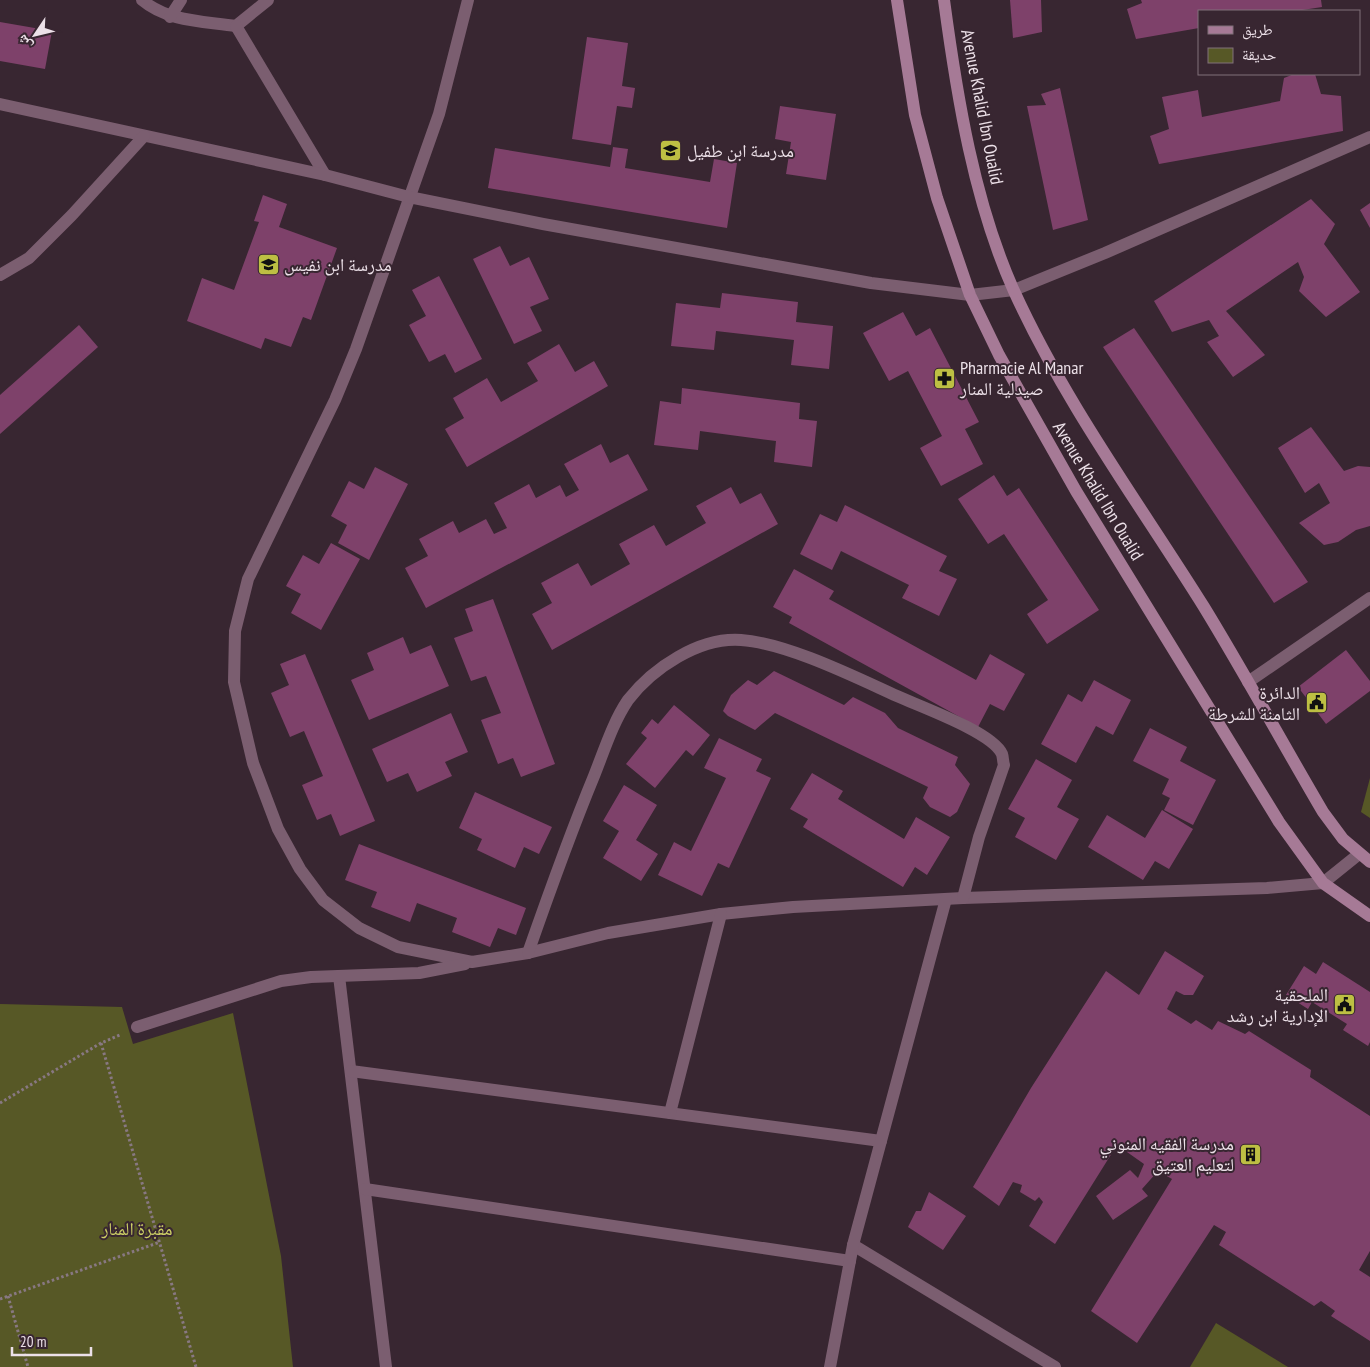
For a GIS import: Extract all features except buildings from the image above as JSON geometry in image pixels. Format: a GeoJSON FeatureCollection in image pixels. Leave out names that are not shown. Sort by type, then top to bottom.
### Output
{"type":"FeatureCollection","features":[{"type":"Feature","properties":{"kind":"main road","name":"Avenue Khalid Ibn Oualid"},"geometry":{"type":"LineString","coordinates":[[897,0],[915,115],[937,198],[970,296],[999,355],[1076,491],[1279,822],[1323,883],[1370,916]]}},
{"type":"Feature","properties":{"kind":"main road","name":"Avenue Khalid Ibn Oualid"},"geometry":{"type":"LineString","coordinates":[[944,0],[960,106],[985,210],[1014,290],[1078,410],[1204,607],[1323,812],[1343,839],[1370,862]]}},
{"type":"Feature","properties":{"kind":"street"},"geometry":{"type":"LineString","coordinates":[[142,0],[154,10],[170,17],[236,26],[268,0]]}},
{"type":"Feature","properties":{"kind":"street"},"geometry":{"type":"LineString","coordinates":[[170,17],[181,0]]}},
{"type":"Feature","properties":{"kind":"street"},"geometry":{"type":"LineString","coordinates":[[468,0],[438,114],[378,290],[336,400],[248,579],[234,631],[234,682],[253,763],[278,829],[300,869],[323,900],[360,928],[398,947],[472,962]]}},
{"type":"Feature","properties":{"kind":"street"},"geometry":{"type":"LineString","coordinates":[[236,26],[325,175]]}},
{"type":"Feature","properties":{"kind":"street"},"geometry":{"type":"LineString","coordinates":[[0,104],[325,175],[409,197],[543,224],[871,284],[970,296],[1014,290],[1105,253],[1370,137]]}},
{"type":"Feature","properties":{"kind":"street"},"geometry":{"type":"LineString","coordinates":[[0,275],[29,258],[72,215],[144,136]]}},
{"type":"Feature","properties":{"kind":"street"},"geometry":{"type":"LineString","coordinates":[[1248,682],[1370,598]]}},
{"type":"Feature","properties":{"kind":"street"},"geometry":{"type":"LineString","coordinates":[[528,953],[592,781],[610,736],[627,701],[644,681],[664,666],[714,642],[741,640],[774,646],[858,678],[969,728],[995,745],[1002,755],[1004,765],[980,837],[963,898]]}},
{"type":"Feature","properties":{"kind":"street"},"geometry":{"type":"LineString","coordinates":[[137,1027],[281,981],[339,976],[419,973],[528,953],[608,933],[721,914],[793,907],[963,898],[1267,888],[1323,883],[1359,854]]}},
{"type":"Feature","properties":{"kind":"street"},"geometry":{"type":"LineString","coordinates":[[830,1367],[853,1245],[946,899]]}},
{"type":"Feature","properties":{"kind":"street"},"geometry":{"type":"LineString","coordinates":[[670,1113],[721,914]]}},
{"type":"Feature","properties":{"kind":"street"},"geometry":{"type":"LineString","coordinates":[[339,976],[386,1367]]}},
{"type":"Feature","properties":{"kind":"street"},"geometry":{"type":"LineString","coordinates":[[351,1071],[881,1141]]}},
{"type":"Feature","properties":{"kind":"street"},"geometry":{"type":"LineString","coordinates":[[365,1188],[850,1261]]}},
{"type":"Feature","properties":{"kind":"street"},"geometry":{"type":"LineString","coordinates":[[853,1245],[1055,1367]]}},
{"type":"Feature","properties":{"kind":"path"},"geometry":{"type":"LineString","coordinates":[[0,1103],[101,1044],[137,1027]]}},
{"type":"Feature","properties":{"kind":"path"},"geometry":{"type":"LineString","coordinates":[[101,1044],[196,1367]]}},
{"type":"Feature","properties":{"kind":"path"},"geometry":{"type":"LineString","coordinates":[[0,1299],[160,1242]]}},
{"type":"Feature","properties":{"kind":"path"},"geometry":{"type":"LineString","coordinates":[[8,1296],[28,1367]]}},
{"type":"Feature","properties":{"kind":"green space"},"geometry":{"type":"Polygon","coordinates":[[[1370,778],[1370,818],[1361,812],[1370,778]]]}},
{"type":"Feature","properties":{"kind":"green space","name":"مقبرة المنار"},"geometry":{"type":"Polygon","coordinates":[[[0,1004],[122,1007],[133,1044],[233,1013],[281,1256],[293,1367],[0,1367],[0,1004]]]}},
{"type":"Feature","properties":{"kind":"green space"},"geometry":{"type":"Polygon","coordinates":[[[1216,1323],[1288,1367],[1190,1367],[1216,1323]]]}},
{"type":"Feature","properties":{"kind":"place","name":"مدرسة ابن طفيل"},"geometry":{"type":"Point","coordinates":[671,151]}},
{"type":"Feature","properties":{"kind":"place","name":"مدرسة ابن نفيس"},"geometry":{"type":"Point","coordinates":[268,265]}},
{"type":"Feature","properties":{"kind":"place","name":"Pharmacie Al Manar صيدلية المنار"},"geometry":{"type":"Point","coordinates":[944,378]}},
{"type":"Feature","properties":{"kind":"place","name":"الدائرة الثامنة للشرطة"},"geometry":{"type":"Point","coordinates":[1316,703]}},
{"type":"Feature","properties":{"kind":"place","name":"الملحقية الإدارية ابن رشد"},"geometry":{"type":"Point","coordinates":[1344,1005]}},
{"type":"Feature","properties":{"kind":"place","name":"مدرسة الفقيه المنوني لتعليم العتيق"},"geometry":{"type":"Point","coordinates":[1250,1154]}}]}
